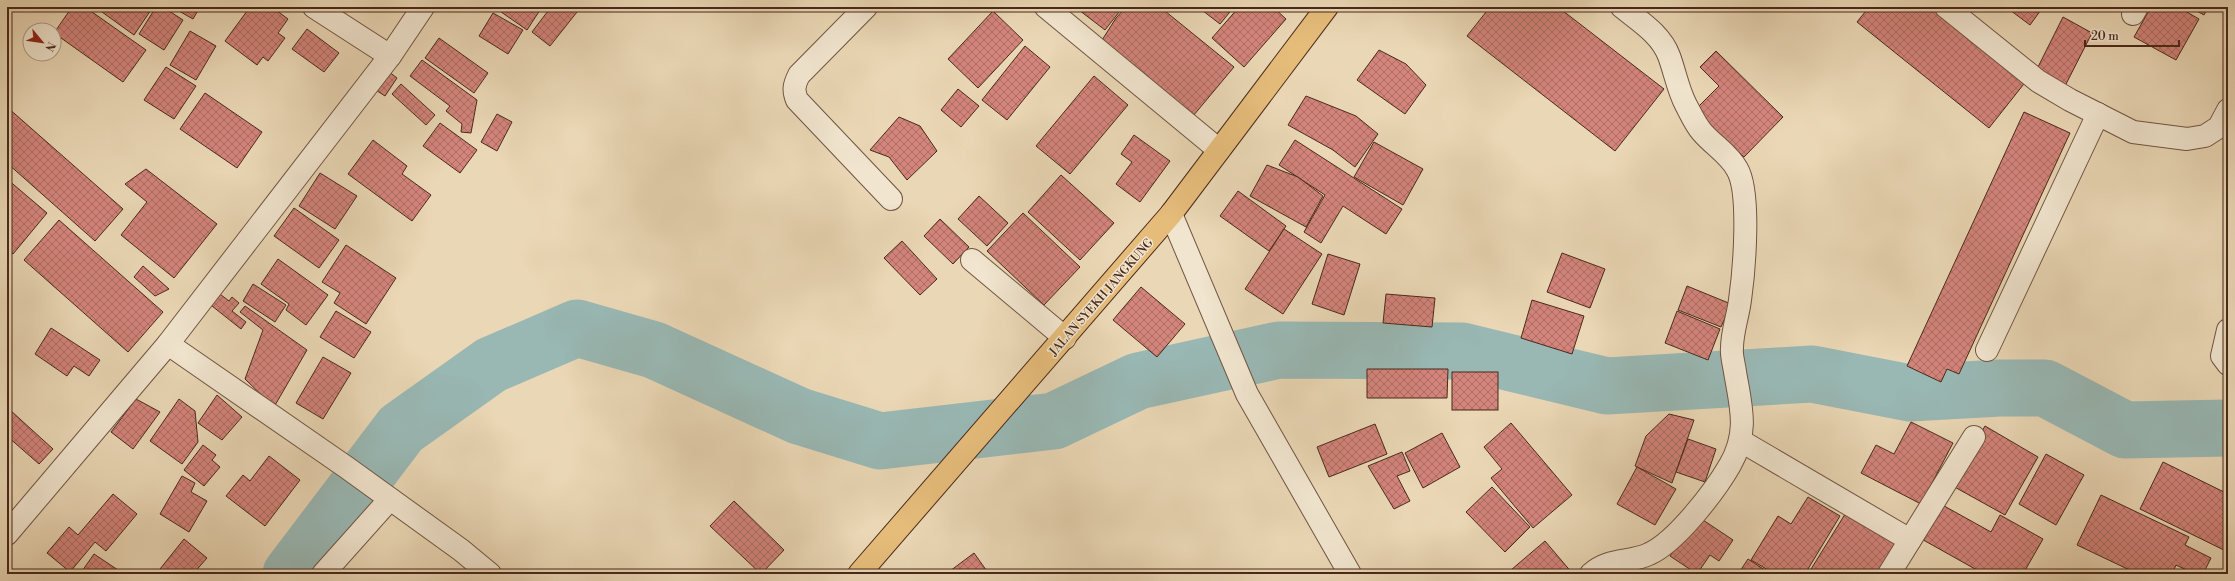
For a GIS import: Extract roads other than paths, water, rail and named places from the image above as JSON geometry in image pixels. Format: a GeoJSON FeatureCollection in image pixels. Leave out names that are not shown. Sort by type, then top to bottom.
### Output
{"type":"FeatureCollection","features":[{"type":"Feature","properties":{"kind":"main road","name":"JALAN SYEKH JANGKUNG"},"geometry":{"type":"LineString","coordinates":[[858,574],[1066,338],[1172,214],[1327,7]]}},
{"type":"Feature","properties":{"kind":"street"},"geometry":{"type":"LineString","coordinates":[[314,7],[390,56]]}},
{"type":"Feature","properties":{"kind":"street"},"geometry":{"type":"LineString","coordinates":[[7,534],[168,344],[390,56],[423,7]]}},
{"type":"Feature","properties":{"kind":"street"},"geometry":{"type":"LineString","coordinates":[[866,7],[799,75],[794,84],[794,92],[797,100],[891,199]]}},
{"type":"Feature","properties":{"kind":"street"},"geometry":{"type":"LineString","coordinates":[[1046,7],[1219,150]]}},
{"type":"Feature","properties":{"kind":"street"},"geometry":{"type":"LineString","coordinates":[[1591,574],[1608,563],[1648,555],[1660,548],[1691,518],[1718,484],[1730,465],[1741,441],[1743,429],[1741,402],[1732,357],[1732,348],[1741,285],[1745,225],[1743,184],[1738,170],[1730,159],[1701,131],[1691,114],[1684,100],[1669,54],[1661,40],[1622,7]]}},
{"type":"Feature","properties":{"kind":"street"},"geometry":{"type":"LineString","coordinates":[[1946,7],[2038,81],[2133,132],[2187,139],[2205,136],[2219,127],[2228,110]]}},
{"type":"Feature","properties":{"kind":"street"},"geometry":{"type":"LineString","coordinates":[[1987,350],[2098,114]]}},
{"type":"Feature","properties":{"kind":"street"},"geometry":{"type":"LineString","coordinates":[[1172,214],[1215,314],[1247,394],[1350,574]]}},
{"type":"Feature","properties":{"kind":"street"},"geometry":{"type":"LineString","coordinates":[[972,260],[1066,338]]}},
{"type":"Feature","properties":{"kind":"street"},"geometry":{"type":"LineString","coordinates":[[2228,330],[2222,356],[2228,364]]}},
{"type":"Feature","properties":{"kind":"street"},"geometry":{"type":"LineString","coordinates":[[168,344],[346,467],[461,550],[490,574]]}},
{"type":"Feature","properties":{"kind":"street"},"geometry":{"type":"LineString","coordinates":[[1890,574],[1974,437]]}},
{"type":"Feature","properties":{"kind":"street"},"geometry":{"type":"LineString","coordinates":[[1741,441],[1910,540]]}},
{"type":"Feature","properties":{"kind":"street"},"geometry":{"type":"LineString","coordinates":[[324,574],[386,496]]}},
{"type":"Feature","properties":{"kind":"waterway"},"geometry":{"type":"LineString","coordinates":[[291,574],[401,429],[491,365],[577,328],[654,350],[799,416],[880,441],[1054,421],[1138,381],[1279,350],[1462,351],[1607,386],[1812,374],[1910,393],[2000,388],[2045,388],[2125,430],[2228,428]]}}]}
